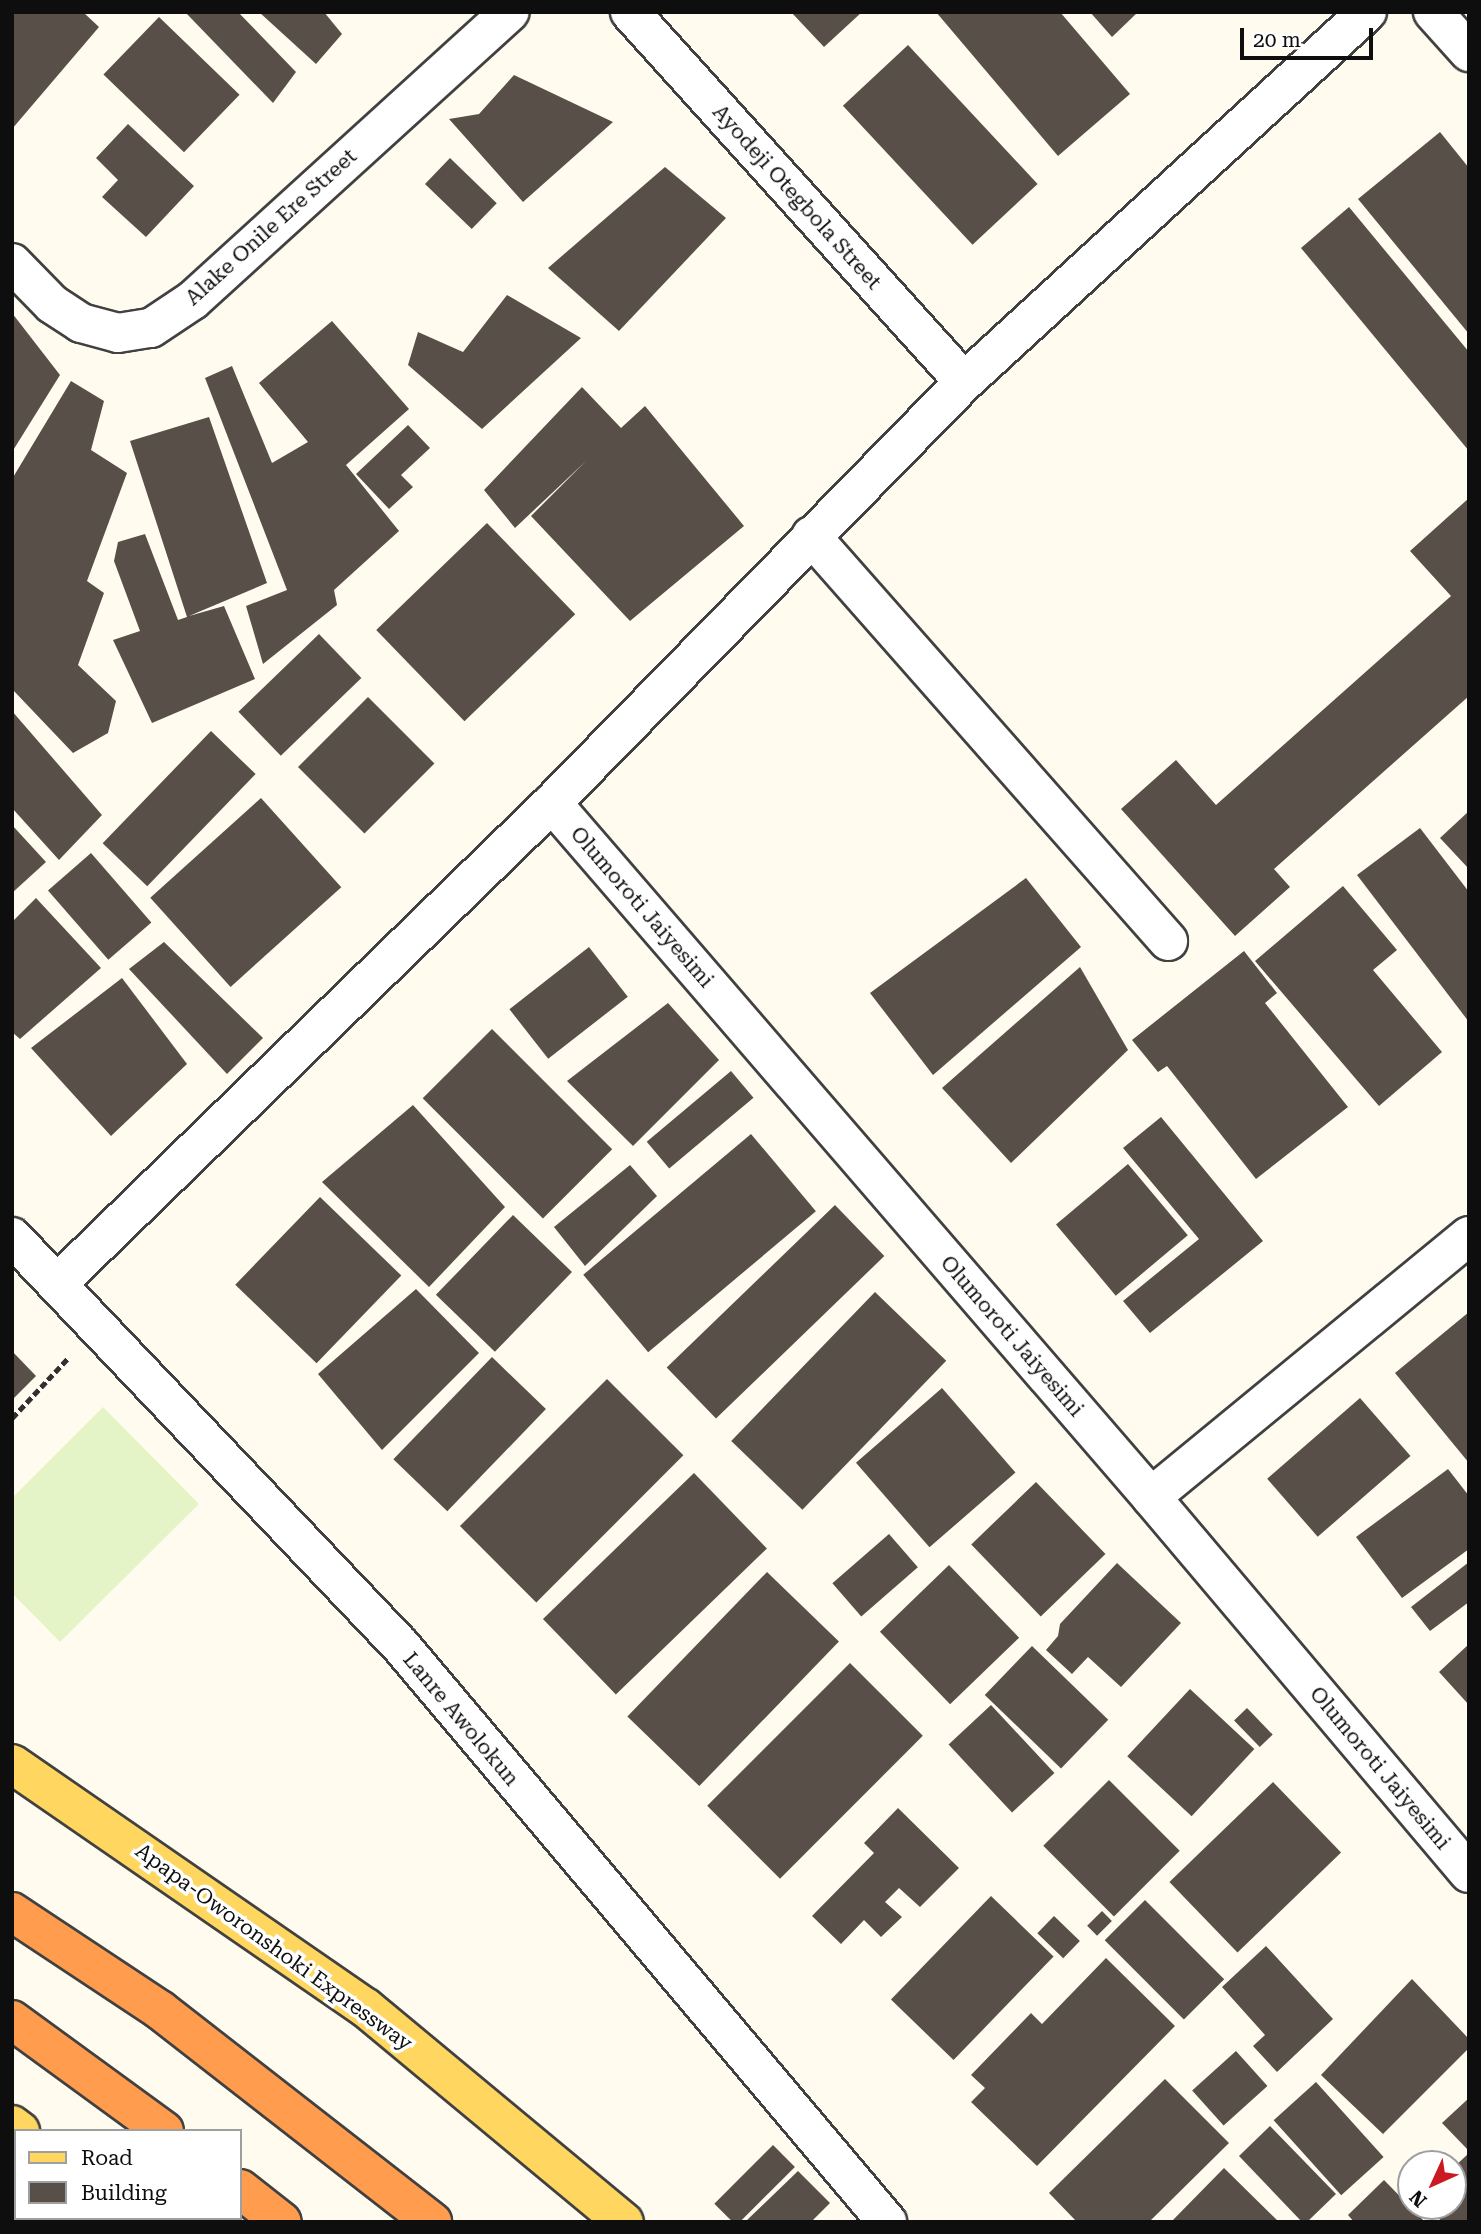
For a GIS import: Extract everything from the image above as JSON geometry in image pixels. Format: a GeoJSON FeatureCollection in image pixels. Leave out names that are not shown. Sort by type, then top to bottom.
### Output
{"type":"FeatureCollection","features":[{"type":"Feature","properties":{"kind":"highway"},"geometry":{"type":"LineString","coordinates":[[12,1912],[160,2010],[432,2222]]}},
{"type":"Feature","properties":{"kind":"highway"},"geometry":{"type":"LineString","coordinates":[[12,2020],[161,2129]]}},
{"type":"Feature","properties":{"kind":"highway"},"geometry":{"type":"LineString","coordinates":[[242,2191],[282,2222]]}},
{"type":"Feature","properties":{"kind":"main road","name":"Apapa-Oworonshoki Expressway"},"geometry":{"type":"LineString","coordinates":[[12,1764],[366,2008],[624,2222]]}},
{"type":"Feature","properties":{"kind":"street","name":"Alake Onile Ere Street"},"geometry":{"type":"LineString","coordinates":[[12,263],[52,304],[81,323],[118,333],[151,328],[193,300],[509,12]]}},
{"type":"Feature","properties":{"kind":"street","name":"Ayodeji Otegbola Street"},"geometry":{"type":"LineString","coordinates":[[630,12],[964,382]]}},
{"type":"Feature","properties":{"kind":"street"},"geometry":{"type":"LineString","coordinates":[[57,1284],[552,803],[964,382],[1367,12]]}},
{"type":"Feature","properties":{"kind":"street"},"geometry":{"type":"LineString","coordinates":[[1433,12],[1469,52]]}},
{"type":"Feature","properties":{"kind":"street"},"geometry":{"type":"LineString","coordinates":[[811,536],[1168,941]]}},
{"type":"Feature","properties":{"kind":"street","name":"Olumoroti Jaiyesimi"},"geometry":{"type":"LineString","coordinates":[[552,803],[1152,1497],[1469,1873]]}},
{"type":"Feature","properties":{"kind":"street"},"geometry":{"type":"LineString","coordinates":[[1152,1497],[1469,1236]]}},
{"type":"Feature","properties":{"kind":"street","name":"Lanre Awolokun"},"geometry":{"type":"LineString","coordinates":[[12,1237],[401,1646],[887,2222]]}},
{"type":"Feature","properties":{"kind":"path"},"geometry":{"type":"LineString","coordinates":[[12,1418],[98,1325]]}},
{"type":"Feature","properties":{"kind":"green space"},"geometry":{"type":"Polygon","coordinates":[[[103,1407],[199,1504],[60,1642],[12,1593],[12,1498],[103,1407]]]}},
{"type":"Feature","properties":{"kind":"building"},"geometry":{"type":"Polygon","coordinates":[[[12,12],[83,12],[99,27],[12,129],[12,12]]]}},
{"type":"Feature","properties":{"kind":"building"},"geometry":{"type":"Polygon","coordinates":[[[185,12],[238,12],[296,72],[273,103],[185,12]]]}},
{"type":"Feature","properties":{"kind":"building"},"geometry":{"type":"Polygon","coordinates":[[[259,12],[324,12],[342,34],[316,64],[259,12]]]}},
{"type":"Feature","properties":{"kind":"building"},"geometry":{"type":"Polygon","coordinates":[[[791,12],[862,12],[824,47],[791,12]]]}},
{"type":"Feature","properties":{"kind":"building"},"geometry":{"type":"Polygon","coordinates":[[[936,12],[1060,12],[1130,94],[1058,156],[936,12]]]}},
{"type":"Feature","properties":{"kind":"building"},"geometry":{"type":"Polygon","coordinates":[[[1090,12],[1138,12],[1112,37],[1090,12]]]}},
{"type":"Feature","properties":{"kind":"building"},"geometry":{"type":"Polygon","coordinates":[[[159,17],[240,95],[184,152],[103,75],[159,17]]]}},
{"type":"Feature","properties":{"kind":"building"},"geometry":{"type":"Polygon","coordinates":[[[908,45],[1038,184],[972,245],[843,106],[908,45]]]}},
{"type":"Feature","properties":{"kind":"building"},"geometry":{"type":"Polygon","coordinates":[[[514,75],[613,122],[523,202],[449,119],[479,114],[514,75]]]}},
{"type":"Feature","properties":{"kind":"building"},"geometry":{"type":"Polygon","coordinates":[[[128,124],[194,186],[146,237],[102,197],[118,180],[96,158],[128,124]]]}},
{"type":"Feature","properties":{"kind":"building"},"geometry":{"type":"Polygon","coordinates":[[[1440,132],[1469,168],[1469,334],[1358,199],[1440,132]]]}},
{"type":"Feature","properties":{"kind":"building"},"geometry":{"type":"Polygon","coordinates":[[[450,158],[497,203],[472,229],[425,184],[450,158]]]}},
{"type":"Feature","properties":{"kind":"building"},"geometry":{"type":"Polygon","coordinates":[[[665,167],[726,218],[619,331],[548,268],[665,167]]]}},
{"type":"Feature","properties":{"kind":"building"},"geometry":{"type":"Polygon","coordinates":[[[1349,207],[1469,352],[1469,451],[1301,248],[1349,207]]]}},
{"type":"Feature","properties":{"kind":"building"},"geometry":{"type":"Polygon","coordinates":[[[507,295],[581,338],[482,429],[408,365],[418,332],[463,352],[507,295]]]}},
{"type":"Feature","properties":{"kind":"building"},"geometry":{"type":"Polygon","coordinates":[[[12,313],[60,375],[12,452],[12,313]]]}},
{"type":"Feature","properties":{"kind":"building"},"geometry":{"type":"Polygon","coordinates":[[[332,321],[409,409],[346,465],[399,531],[334,590],[337,605],[263,664],[246,606],[287,590],[205,378],[232,366],[272,463],[308,442],[259,383],[332,321]]]}},
{"type":"Feature","properties":{"kind":"building"},"geometry":{"type":"Polygon","coordinates":[[[71,381],[104,401],[91,450],[127,473],[87,581],[104,593],[78,665],[116,701],[108,733],[73,753],[12,689],[12,479],[71,381]]]}},
{"type":"Feature","properties":{"kind":"building"},"geometry":{"type":"Polygon","coordinates":[[[582,387],[621,428],[645,406],[744,526],[630,621],[531,516],[586,461],[515,528],[484,490],[582,387]]]}},
{"type":"Feature","properties":{"kind":"building"},"geometry":{"type":"Polygon","coordinates":[[[209,417],[267,583],[189,616],[224,606],[255,679],[152,723],[113,640],[140,631],[114,561],[118,542],[145,534],[178,620],[187,617],[130,441],[209,417]]]}},
{"type":"Feature","properties":{"kind":"building"},"geometry":{"type":"Polygon","coordinates":[[[408,425],[430,448],[401,475],[413,487],[389,509],[356,474],[408,425]]]}},
{"type":"Feature","properties":{"kind":"building"},"geometry":{"type":"Polygon","coordinates":[[[1469,498],[1469,696],[1274,869],[1290,887],[1235,936],[1121,809],[1176,760],[1216,805],[1451,596],[1410,551],[1469,498]]]}},
{"type":"Feature","properties":{"kind":"building"},"geometry":{"type":"Polygon","coordinates":[[[487,523],[575,614],[464,721],[376,630],[487,523]]]}},
{"type":"Feature","properties":{"kind":"building"},"geometry":{"type":"Polygon","coordinates":[[[319,634],[361,678],[281,756],[238,712],[319,634]]]}},
{"type":"Feature","properties":{"kind":"building"},"geometry":{"type":"Polygon","coordinates":[[[368,697],[434,763],[364,833],[298,767],[368,697]]]}},
{"type":"Feature","properties":{"kind":"building"},"geometry":{"type":"Polygon","coordinates":[[[12,711],[102,815],[59,860],[12,808],[12,711]]]}},
{"type":"Feature","properties":{"kind":"building"},"geometry":{"type":"Polygon","coordinates":[[[211,731],[256,774],[147,886],[103,843],[211,731]]]}},
{"type":"Feature","properties":{"kind":"building"},"geometry":{"type":"Polygon","coordinates":[[[261,798],[341,887],[231,987],[150,898],[261,798]]]}},
{"type":"Feature","properties":{"kind":"building"},"geometry":{"type":"Polygon","coordinates":[[[1469,811],[1469,869],[1440,838],[1469,811]]]}},
{"type":"Feature","properties":{"kind":"building"},"geometry":{"type":"Polygon","coordinates":[[[12,825],[46,862],[12,893],[12,825]]]}},
{"type":"Feature","properties":{"kind":"building"},"geometry":{"type":"Polygon","coordinates":[[[1420,828],[1469,892],[1469,1022],[1357,875],[1420,828]]]}},
{"type":"Feature","properties":{"kind":"building"},"geometry":{"type":"Polygon","coordinates":[[[91,853],[151,922],[108,960],[48,890],[91,853]]]}},
{"type":"Feature","properties":{"kind":"building"},"geometry":{"type":"Polygon","coordinates":[[[1026,878],[1081,947],[933,1075],[870,993],[1026,878]]]}},
{"type":"Feature","properties":{"kind":"building"},"geometry":{"type":"Polygon","coordinates":[[[1343,886],[1397,950],[1373,970],[1442,1052],[1379,1106],[1255,961],[1343,886]]]}},
{"type":"Feature","properties":{"kind":"building"},"geometry":{"type":"Polygon","coordinates":[[[36,898],[101,968],[20,1039],[12,1032],[12,922],[36,898]]]}},
{"type":"Feature","properties":{"kind":"building"},"geometry":{"type":"Polygon","coordinates":[[[164,942],[263,1038],[227,1074],[129,969],[164,942]]]}},
{"type":"Feature","properties":{"kind":"building"},"geometry":{"type":"Polygon","coordinates":[[[589,947],[628,997],[548,1059],[509,1009],[589,947]]]}},
{"type":"Feature","properties":{"kind":"building"},"geometry":{"type":"Polygon","coordinates":[[[1244,951],[1277,993],[1265,1003],[1348,1107],[1256,1179],[1167,1066],[1158,1072],[1132,1040],[1244,951]]]}},
{"type":"Feature","properties":{"kind":"building"},"geometry":{"type":"Polygon","coordinates":[[[1080,967],[1128,1050],[1011,1163],[942,1088],[1080,967]]]}},
{"type":"Feature","properties":{"kind":"building"},"geometry":{"type":"Polygon","coordinates":[[[122,978],[187,1064],[111,1136],[31,1048],[122,978]]]}},
{"type":"Feature","properties":{"kind":"building"},"geometry":{"type":"Polygon","coordinates":[[[668,1003],[719,1060],[633,1146],[567,1081],[668,1003]]]}},
{"type":"Feature","properties":{"kind":"building"},"geometry":{"type":"Polygon","coordinates":[[[492,1029],[612,1149],[543,1219],[423,1098],[492,1029]]]}},
{"type":"Feature","properties":{"kind":"building"},"geometry":{"type":"Polygon","coordinates":[[[731,1071],[753,1098],[669,1169],[647,1142],[731,1071]]]}},
{"type":"Feature","properties":{"kind":"building"},"geometry":{"type":"Polygon","coordinates":[[[413,1105],[505,1207],[429,1287],[322,1182],[413,1105]]]}},
{"type":"Feature","properties":{"kind":"building"},"geometry":{"type":"Polygon","coordinates":[[[1161,1117],[1263,1241],[1150,1333],[1123,1301],[1199,1239],[1123,1148],[1161,1117]]]}},
{"type":"Feature","properties":{"kind":"building"},"geometry":{"type":"Polygon","coordinates":[[[751,1134],[816,1211],[648,1352],[583,1275],[751,1134]]]}},
{"type":"Feature","properties":{"kind":"building"},"geometry":{"type":"Polygon","coordinates":[[[1128,1164],[1188,1235],[1116,1296],[1056,1224],[1128,1164]]]}},
{"type":"Feature","properties":{"kind":"building"},"geometry":{"type":"Polygon","coordinates":[[[630,1165],[657,1196],[585,1266],[554,1227],[630,1165]]]}},
{"type":"Feature","properties":{"kind":"building"},"geometry":{"type":"Polygon","coordinates":[[[320,1197],[401,1275],[317,1363],[235,1285],[320,1197]]]}},
{"type":"Feature","properties":{"kind":"building"},"geometry":{"type":"Polygon","coordinates":[[[835,1205],[884,1256],[716,1419],[667,1368],[835,1205]]]}},
{"type":"Feature","properties":{"kind":"building"},"geometry":{"type":"Polygon","coordinates":[[[513,1215],[572,1272],[495,1352],[436,1295],[513,1215]]]}},
{"type":"Feature","properties":{"kind":"building"},"geometry":{"type":"Polygon","coordinates":[[[416,1289],[479,1353],[382,1450],[318,1374],[416,1289]]]}},
{"type":"Feature","properties":{"kind":"building"},"geometry":{"type":"Polygon","coordinates":[[[875,1292],[946,1361],[802,1510],[731,1441],[875,1292]]]}},
{"type":"Feature","properties":{"kind":"building"},"geometry":{"type":"Polygon","coordinates":[[[1469,1312],[1469,1463],[1395,1373],[1469,1312]]]}},
{"type":"Feature","properties":{"kind":"building"},"geometry":{"type":"Polygon","coordinates":[[[12,1351],[36,1376],[12,1400],[12,1351]]]}},
{"type":"Feature","properties":{"kind":"building"},"geometry":{"type":"Polygon","coordinates":[[[492,1357],[546,1409],[447,1511],[393,1459],[492,1357]]]}},
{"type":"Feature","properties":{"kind":"building"},"geometry":{"type":"Polygon","coordinates":[[[607,1379],[683,1455],[536,1602],[460,1526],[607,1379]]]}},
{"type":"Feature","properties":{"kind":"building"},"geometry":{"type":"Polygon","coordinates":[[[942,1388],[1015,1473],[929,1547],[856,1463],[942,1388]]]}},
{"type":"Feature","properties":{"kind":"building"},"geometry":{"type":"Polygon","coordinates":[[[1360,1398],[1411,1456],[1318,1537],[1267,1479],[1360,1398]]]}},
{"type":"Feature","properties":{"kind":"building"},"geometry":{"type":"Polygon","coordinates":[[[1448,1469],[1469,1496],[1469,1549],[1402,1598],[1356,1537],[1448,1469]]]}},
{"type":"Feature","properties":{"kind":"building"},"geometry":{"type":"Polygon","coordinates":[[[694,1473],[767,1549],[616,1694],[543,1619],[694,1473]]]}},
{"type":"Feature","properties":{"kind":"building"},"geometry":{"type":"Polygon","coordinates":[[[1036,1482],[1105,1554],[1041,1616],[971,1545],[1036,1482]]]}},
{"type":"Feature","properties":{"kind":"building"},"geometry":{"type":"Polygon","coordinates":[[[889,1534],[918,1567],[861,1616],[832,1583],[889,1534]]]}},
{"type":"Feature","properties":{"kind":"building"},"geometry":{"type":"Polygon","coordinates":[[[1469,1562],[1469,1602],[1430,1631],[1411,1607],[1469,1562]]]}},
{"type":"Feature","properties":{"kind":"building"},"geometry":{"type":"Polygon","coordinates":[[[1117,1563],[1181,1623],[1121,1687],[1088,1657],[1072,1674],[1046,1650],[1058,1636],[1060,1624],[1117,1563]]]}},
{"type":"Feature","properties":{"kind":"building"},"geometry":{"type":"Polygon","coordinates":[[[949,1565],[1019,1638],[950,1704],[880,1632],[949,1565]]]}},
{"type":"Feature","properties":{"kind":"building"},"geometry":{"type":"Polygon","coordinates":[[[767,1572],[839,1641],[699,1786],[627,1717],[767,1572]]]}},
{"type":"Feature","properties":{"kind":"building"},"geometry":{"type":"Polygon","coordinates":[[[1469,1644],[1469,1705],[1439,1672],[1469,1644]]]}},
{"type":"Feature","properties":{"kind":"building"},"geometry":{"type":"Polygon","coordinates":[[[1032,1646],[1108,1720],[1061,1769],[985,1695],[1032,1646]]]}},
{"type":"Feature","properties":{"kind":"building"},"geometry":{"type":"Polygon","coordinates":[[[850,1663],[923,1736],[780,1879],[707,1806],[850,1663]]]}},
{"type":"Feature","properties":{"kind":"building"},"geometry":{"type":"Polygon","coordinates":[[[1190,1689],[1254,1749],[1192,1816],[1127,1756],[1190,1689]]]}},
{"type":"Feature","properties":{"kind":"building"},"geometry":{"type":"Polygon","coordinates":[[[991,1705],[1054,1773],[1012,1813],[949,1745],[991,1705]]]}},
{"type":"Feature","properties":{"kind":"building"},"geometry":{"type":"Polygon","coordinates":[[[1247,1708],[1273,1735],[1260,1747],[1234,1721],[1247,1708]]]}},
{"type":"Feature","properties":{"kind":"building"},"geometry":{"type":"Polygon","coordinates":[[[1109,1780],[1180,1851],[1114,1916],[1043,1846],[1109,1780]]]}},
{"type":"Feature","properties":{"kind":"building"},"geometry":{"type":"Polygon","coordinates":[[[1273,1782],[1341,1852],[1237,1953],[1169,1882],[1273,1782]]]}},
{"type":"Feature","properties":{"kind":"building"},"geometry":{"type":"Polygon","coordinates":[[[898,1808],[959,1868],[920,1907],[899,1888],[885,1902],[902,1917],[881,1937],[864,1920],[841,1944],[812,1916],[874,1853],[864,1843],[898,1808]]]}},
{"type":"Feature","properties":{"kind":"building"},"geometry":{"type":"Polygon","coordinates":[[[991,1896],[1054,1956],[954,2060],[891,2000],[991,1896]]]}},
{"type":"Feature","properties":{"kind":"building"},"geometry":{"type":"Polygon","coordinates":[[[1145,1900],[1224,1979],[1184,2020],[1105,1940],[1145,1900]]]}},
{"type":"Feature","properties":{"kind":"building"},"geometry":{"type":"Polygon","coordinates":[[[1102,1911],[1112,1921],[1097,1936],[1087,1926],[1102,1911]]]}},
{"type":"Feature","properties":{"kind":"building"},"geometry":{"type":"Polygon","coordinates":[[[1054,1916],[1080,1941],[1063,1958],[1037,1933],[1054,1916]]]}},
{"type":"Feature","properties":{"kind":"building"},"geometry":{"type":"Polygon","coordinates":[[[1266,1946],[1333,2019],[1277,2072],[1253,2046],[1265,2035],[1222,1987],[1266,1946]]]}},
{"type":"Feature","properties":{"kind":"building"},"geometry":{"type":"Polygon","coordinates":[[[1106,1958],[1175,2026],[1037,2166],[971,2102],[985,2088],[971,2075],[1031,2013],[1042,2024],[1106,1958]]]}},
{"type":"Feature","properties":{"kind":"building"},"geometry":{"type":"Polygon","coordinates":[[[1412,1979],[1469,2039],[1469,2048],[1383,2134],[1321,2075],[1412,1979]]]}},
{"type":"Feature","properties":{"kind":"building"},"geometry":{"type":"Polygon","coordinates":[[[1236,2051],[1267,2086],[1224,2125],[1192,2090],[1236,2051]]]}},
{"type":"Feature","properties":{"kind":"building"},"geometry":{"type":"Polygon","coordinates":[[[1165,2079],[1229,2143],[1149,2222],[1077,2222],[1049,2193],[1165,2079]]]}},
{"type":"Feature","properties":{"kind":"building"},"geometry":{"type":"Polygon","coordinates":[[[1316,2082],[1384,2157],[1341,2195],[1274,2120],[1316,2082]]]}},
{"type":"Feature","properties":{"kind":"building"},"geometry":{"type":"Polygon","coordinates":[[[1469,2098],[1469,2151],[1442,2123],[1469,2098]]]}},
{"type":"Feature","properties":{"kind":"building"},"geometry":{"type":"Polygon","coordinates":[[[1270,2126],[1336,2194],[1307,2222],[1302,2222],[1239,2156],[1270,2126]]]}},
{"type":"Feature","properties":{"kind":"building"},"geometry":{"type":"Polygon","coordinates":[[[773,2145],[795,2167],[740,2222],[733,2222],[714,2204],[773,2145]]]}},
{"type":"Feature","properties":{"kind":"building"},"geometry":{"type":"Polygon","coordinates":[[[1469,2153],[1469,2222],[1442,2222],[1440,2220],[1467,2220],[1469,2153]]]}},
{"type":"Feature","properties":{"kind":"building"},"geometry":{"type":"Polygon","coordinates":[[[1224,2168],[1279,2222],[1171,2222],[1224,2168]]]}},
{"type":"Feature","properties":{"kind":"building"},"geometry":{"type":"Polygon","coordinates":[[[798,2171],[830,2203],[811,2222],[745,2222],[798,2171]]]}},
{"type":"Feature","properties":{"kind":"building"},"geometry":{"type":"Polygon","coordinates":[[[1384,2180],[1397,2193],[1397,2220],[1425,2222],[1354,2222],[1348,2215],[1384,2180]]]}}]}
